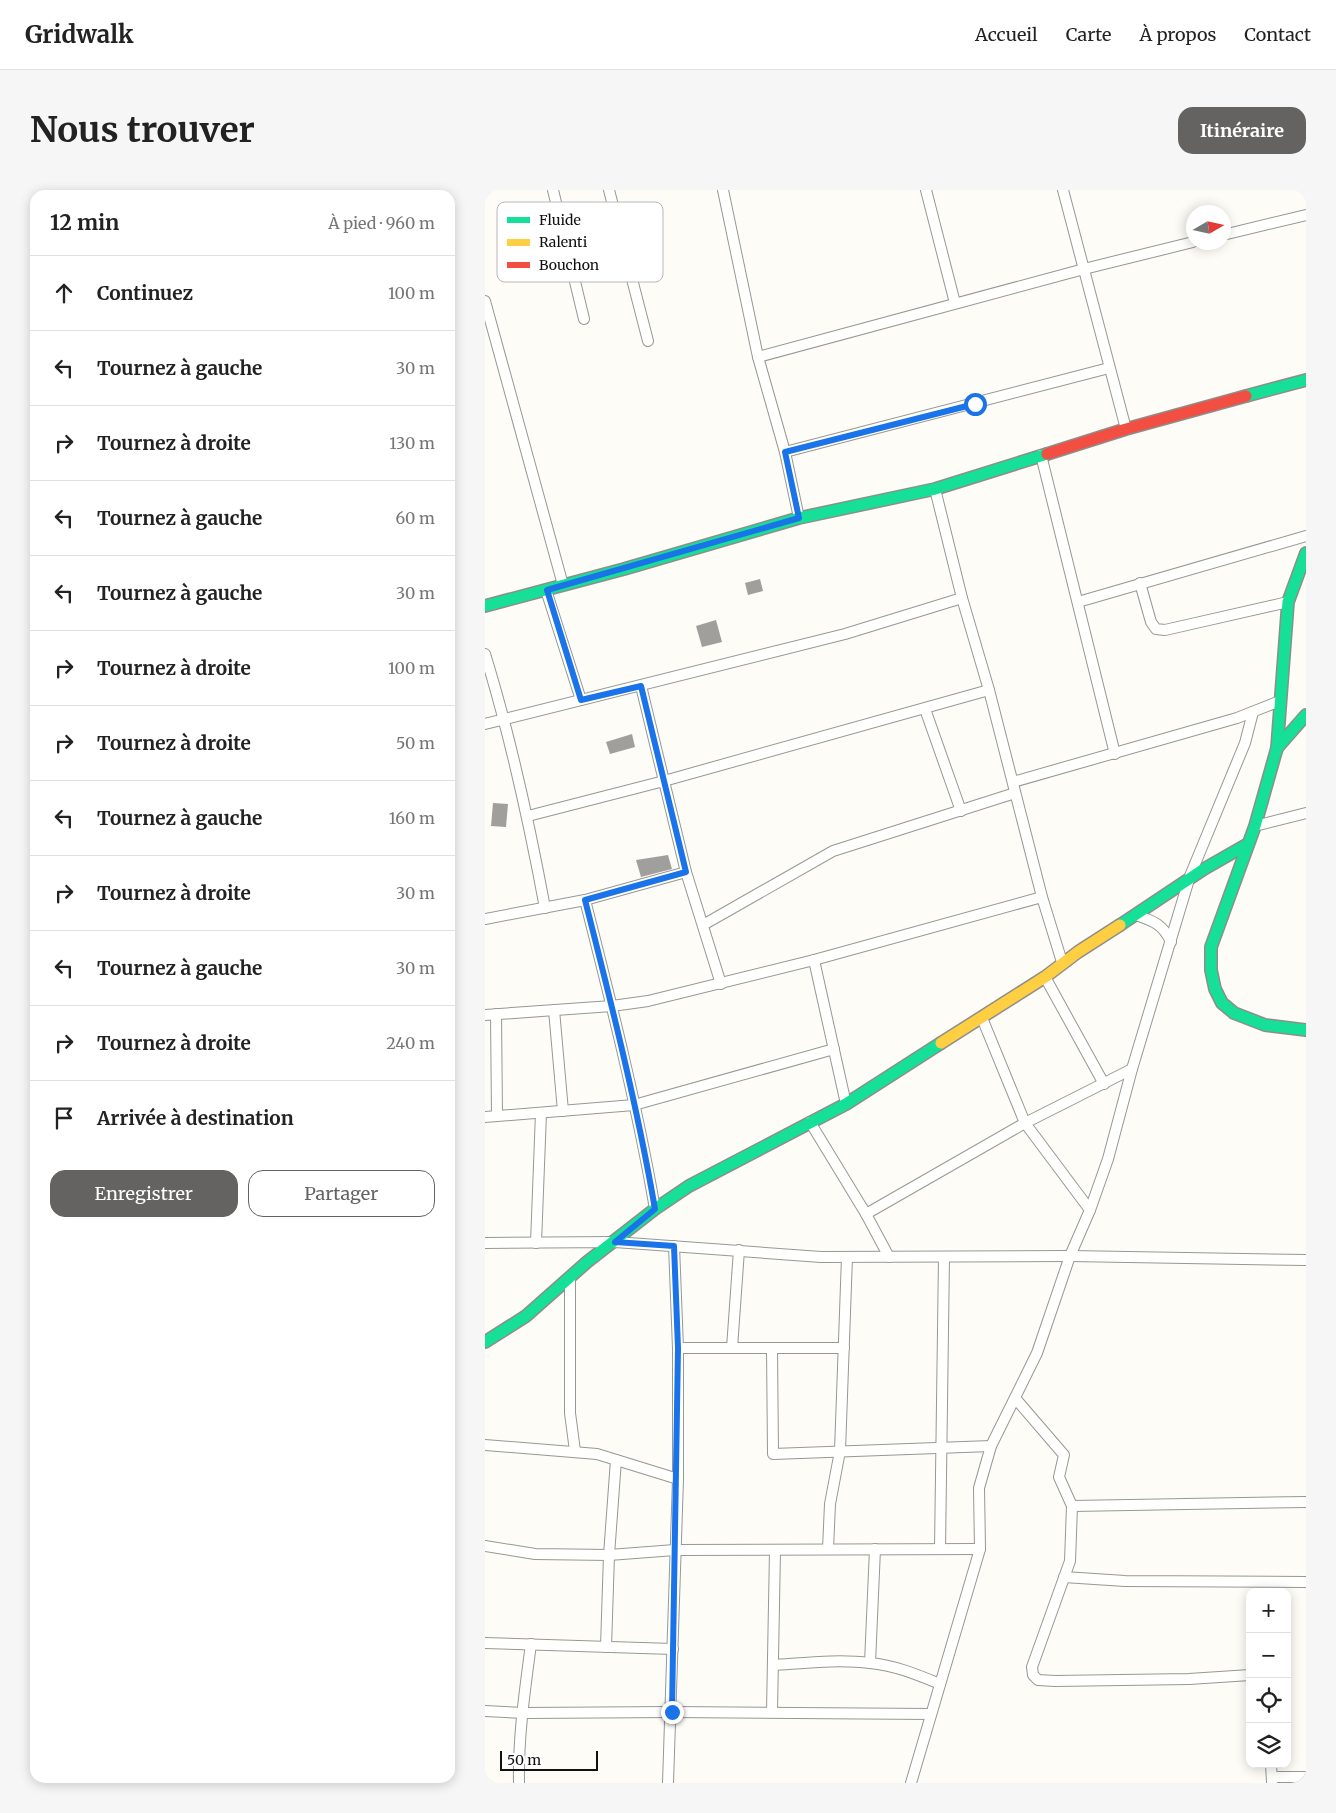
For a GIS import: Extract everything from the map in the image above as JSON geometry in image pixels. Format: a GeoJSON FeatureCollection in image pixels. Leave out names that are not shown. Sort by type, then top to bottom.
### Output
{"type":"FeatureCollection","features":[{"type":"Feature","properties":{"kind":"street"},"geometry":{"type":"LineString","coordinates":[[723,190],[759,357],[785,452],[799,518]]}},
{"type":"Feature","properties":{"kind":"street"},"geometry":{"type":"LineString","coordinates":[[926,190],[955,303]]}},
{"type":"Feature","properties":{"kind":"street"},"geometry":{"type":"LineString","coordinates":[[1063,190],[1126,429]]}},
{"type":"Feature","properties":{"kind":"street"},"geometry":{"type":"LineString","coordinates":[[1231,233],[1306,215]]}},
{"type":"Feature","properties":{"kind":"street"},"geometry":{"type":"LineString","coordinates":[[759,357],[1084,268],[1186,244]]}},
{"type":"Feature","properties":{"kind":"street"},"geometry":{"type":"LineString","coordinates":[[575,282],[584,319]]}},
{"type":"Feature","properties":{"kind":"street"},"geometry":{"type":"LineString","coordinates":[[633,282],[648,341]]}},
{"type":"Feature","properties":{"kind":"street"},"geometry":{"type":"LineString","coordinates":[[485,301],[563,585]]}},
{"type":"Feature","properties":{"kind":"street"},"geometry":{"type":"LineString","coordinates":[[785,452],[1109,368]]}},
{"type":"Feature","properties":{"kind":"street"},"geometry":{"type":"LineString","coordinates":[[485,606],[799,518],[935,489],[1126,429],[1306,380]]}},
{"type":"Feature","properties":{"kind":"street"},"geometry":{"type":"LineString","coordinates":[[1041,455],[1115,754]]}},
{"type":"Feature","properties":{"kind":"street"},"geometry":{"type":"LineString","coordinates":[[935,489],[962,598],[989,690],[1042,897],[1062,962]]}},
{"type":"Feature","properties":{"kind":"street"},"geometry":{"type":"LineString","coordinates":[[1078,602],[1306,536]]}},
{"type":"Feature","properties":{"kind":"street"},"geometry":{"type":"LineString","coordinates":[[1306,553],[1288,602],[1279,701],[1277,748],[1255,826],[1211,947],[1209,967],[1213,990],[1222,1005],[1248,1021],[1281,1029],[1306,1030]]}},
{"type":"Feature","properties":{"kind":"street"},"geometry":{"type":"LineString","coordinates":[[1140,583],[1151,622],[1156,629],[1165,630],[1288,602]]}},
{"type":"Feature","properties":{"kind":"street"},"geometry":{"type":"LineString","coordinates":[[547,590],[581,700]]}},
{"type":"Feature","properties":{"kind":"street"},"geometry":{"type":"LineString","coordinates":[[485,724],[845,634],[962,598]]}},
{"type":"Feature","properties":{"kind":"street"},"geometry":{"type":"LineString","coordinates":[[485,654],[505,718],[528,816],[545,908]]}},
{"type":"Feature","properties":{"kind":"street"},"geometry":{"type":"LineString","coordinates":[[641,686],[686,872],[721,984]]}},
{"type":"Feature","properties":{"kind":"street"},"geometry":{"type":"LineString","coordinates":[[528,816],[989,690]]}},
{"type":"Feature","properties":{"kind":"street"},"geometry":{"type":"LineString","coordinates":[[1013,782],[1115,754],[1253,712],[1279,701]]}},
{"type":"Feature","properties":{"kind":"street"},"geometry":{"type":"LineString","coordinates":[[925,709],[961,811]]}},
{"type":"Feature","properties":{"kind":"street"},"geometry":{"type":"LineString","coordinates":[[911,1783],[980,1549],[979,1488],[991,1446],[1037,1353],[1070,1256],[1090,1210],[1108,1159],[1132,1069],[1191,876],[1245,743],[1253,712]]}},
{"type":"Feature","properties":{"kind":"street"},"geometry":{"type":"LineString","coordinates":[[1277,748],[1306,714]]}},
{"type":"Feature","properties":{"kind":"street"},"geometry":{"type":"LineString","coordinates":[[703,925],[833,851],[1015,793]]}},
{"type":"Feature","properties":{"kind":"street"},"geometry":{"type":"LineString","coordinates":[[1255,826],[1306,813]]}},
{"type":"Feature","properties":{"kind":"street"},"geometry":{"type":"LineString","coordinates":[[485,1342],[526,1316],[655,1209],[689,1186],[846,1104],[1045,977],[1062,962],[1136,915],[1212,862],[1247,845]]}},
{"type":"Feature","properties":{"kind":"street"},"geometry":{"type":"LineString","coordinates":[[485,919],[585,900],[686,872]]}},
{"type":"Feature","properties":{"kind":"street"},"geometry":{"type":"LineString","coordinates":[[485,1015],[612,1006],[648,1001],[813,960],[1042,897]]}},
{"type":"Feature","properties":{"kind":"street"},"geometry":{"type":"LineString","coordinates":[[585,900],[612,1006],[655,1209]]}},
{"type":"Feature","properties":{"kind":"street"},"geometry":{"type":"LineString","coordinates":[[1136,915],[1160,924],[1171,942]]}},
{"type":"Feature","properties":{"kind":"street"},"geometry":{"type":"LineString","coordinates":[[813,960],[846,1104]]}},
{"type":"Feature","properties":{"kind":"street"},"geometry":{"type":"LineString","coordinates":[[1045,977],[1104,1084]]}},
{"type":"Feature","properties":{"kind":"street"},"geometry":{"type":"LineString","coordinates":[[554,1010],[563,1111]]}},
{"type":"Feature","properties":{"kind":"street"},"geometry":{"type":"LineString","coordinates":[[496,1014],[497,1116]]}},
{"type":"Feature","properties":{"kind":"street"},"geometry":{"type":"LineString","coordinates":[[982,1018],[1025,1122],[1090,1210]]}},
{"type":"Feature","properties":{"kind":"street"},"geometry":{"type":"LineString","coordinates":[[485,1117],[634,1106],[834,1049]]}},
{"type":"Feature","properties":{"kind":"street"},"geometry":{"type":"LineString","coordinates":[[866,1214],[1025,1122],[1132,1069]]}},
{"type":"Feature","properties":{"kind":"street"},"geometry":{"type":"LineString","coordinates":[[536,1243],[541,1113]]}},
{"type":"Feature","properties":{"kind":"street"},"geometry":{"type":"LineString","coordinates":[[811,1122],[866,1214],[889,1257]]}},
{"type":"Feature","properties":{"kind":"street"},"geometry":{"type":"LineString","coordinates":[[485,1243],[615,1242],[821,1257],[1070,1256],[1306,1260]]}},
{"type":"Feature","properties":{"kind":"street"},"geometry":{"type":"LineString","coordinates":[[668,1783],[672,1712],[677,1478],[678,1348],[674,1246]]}},
{"type":"Feature","properties":{"kind":"street"},"geometry":{"type":"LineString","coordinates":[[732,1348],[739,1250]]}},
{"type":"Feature","properties":{"kind":"street"},"geometry":{"type":"LineString","coordinates":[[828,1549],[830,1504],[840,1451],[847,1257]]}},
{"type":"Feature","properties":{"kind":"street"},"geometry":{"type":"LineString","coordinates":[[941,1549],[944,1257]]}},
{"type":"Feature","properties":{"kind":"street"},"geometry":{"type":"LineString","coordinates":[[571,1277],[570,1413],[575,1451]]}},
{"type":"Feature","properties":{"kind":"street"},"geometry":{"type":"LineString","coordinates":[[678,1348],[844,1348]]}},
{"type":"Feature","properties":{"kind":"street"},"geometry":{"type":"LineString","coordinates":[[772,1348],[773,1454],[991,1446]]}},
{"type":"Feature","properties":{"kind":"street"},"geometry":{"type":"LineString","coordinates":[[1015,1398],[1063,1455],[1059,1477],[1072,1506],[1070,1561],[1033,1666],[1033,1675],[1038,1680],[1189,1680],[1246,1675]]}},
{"type":"Feature","properties":{"kind":"street"},"geometry":{"type":"LineString","coordinates":[[485,1445],[575,1451],[616,1460],[677,1478]]}},
{"type":"Feature","properties":{"kind":"street"},"geometry":{"type":"LineString","coordinates":[[606,1647],[609,1554],[616,1460]]}},
{"type":"Feature","properties":{"kind":"street"},"geometry":{"type":"LineString","coordinates":[[1072,1506],[1306,1502]]}},
{"type":"Feature","properties":{"kind":"street"},"geometry":{"type":"LineString","coordinates":[[485,1546],[535,1554],[609,1554],[675,1550],[980,1549]]}},
{"type":"Feature","properties":{"kind":"street"},"geometry":{"type":"LineString","coordinates":[[870,1663],[875,1549]]}},
{"type":"Feature","properties":{"kind":"street"},"geometry":{"type":"LineString","coordinates":[[772,1712],[775,1550]]}},
{"type":"Feature","properties":{"kind":"street"},"geometry":{"type":"LineString","coordinates":[[1064,1577],[1269,1587],[1306,1582]]}},
{"type":"Feature","properties":{"kind":"street"},"geometry":{"type":"LineString","coordinates":[[485,1643],[673,1649]]}},
{"type":"Feature","properties":{"kind":"street"},"geometry":{"type":"LineString","coordinates":[[519,1783],[518,1746],[524,1713],[531,1644]]}},
{"type":"Feature","properties":{"kind":"street"},"geometry":{"type":"LineString","coordinates":[[773,1665],[828,1661],[870,1663],[915,1674],[940,1684]]}},
{"type":"Feature","properties":{"kind":"street"},"geometry":{"type":"LineString","coordinates":[[485,1710],[524,1713],[772,1712],[931,1714]]}},
{"type":"Feature","properties":{"kind":"street"},"geometry":{"type":"LineString","coordinates":[[1272,1780],[1306,1777]]}},
{"type":"Feature","properties":{"kind":"building"},"geometry":{"type":"Polygon","coordinates":[[[760,579],[763,591],[748,595],[745,583],[760,579]]]}},
{"type":"Feature","properties":{"kind":"building"},"geometry":{"type":"Polygon","coordinates":[[[716,620],[722,642],[702,647],[696,626],[716,620]]]}},
{"type":"Feature","properties":{"kind":"building"},"geometry":{"type":"Polygon","coordinates":[[[632,734],[635,747],[610,754],[606,742],[632,734]]]}},
{"type":"Feature","properties":{"kind":"building"},"geometry":{"type":"Polygon","coordinates":[[[493,803],[508,804],[506,827],[491,826],[493,803]]]}},
{"type":"Feature","properties":{"kind":"building"},"geometry":{"type":"Polygon","coordinates":[[[668,855],[672,869],[641,877],[636,860],[668,855]]]}},
{"type":"Feature","properties":{"kind":"traffic: fast"},"geometry":{"type":"LineString","coordinates":[[1246,396],[1306,380]]}},
{"type":"Feature","properties":{"kind":"traffic: fast"},"geometry":{"type":"LineString","coordinates":[[485,606],[624,569],[799,518],[935,489],[1047,454]]}},
{"type":"Feature","properties":{"kind":"traffic: fast"},"geometry":{"type":"LineString","coordinates":[[1306,553],[1288,602],[1277,748],[1255,826],[1211,947],[1211,970],[1215,989],[1222,1003],[1234,1013],[1265,1025],[1306,1030]]}},
{"type":"Feature","properties":{"kind":"traffic: fast"},"geometry":{"type":"LineString","coordinates":[[1277,748],[1306,715]]}},
{"type":"Feature","properties":{"kind":"traffic: fast"},"geometry":{"type":"LineString","coordinates":[[1120,925],[1204,869],[1246,845]]}},
{"type":"Feature","properties":{"kind":"traffic: fast"},"geometry":{"type":"LineString","coordinates":[[485,1342],[526,1316],[587,1262],[655,1209],[689,1186],[846,1104],[941,1043]]}},
{"type":"Feature","properties":{"kind":"traffic: slow"},"geometry":{"type":"LineString","coordinates":[[941,1043],[1045,977],[1078,952],[1120,925]]}},
{"type":"Feature","properties":{"kind":"traffic: jam"},"geometry":{"type":"LineString","coordinates":[[1047,454],[1126,429],[1246,396]]}},
{"type":"Feature","properties":{"kind":"route"},"geometry":{"type":"LineString","coordinates":[[672,1712],[678,1348],[674,1246],[615,1242],[655,1209],[646,1155],[612,1006],[585,900],[686,872],[641,686],[581,700],[547,590],[624,570],[799,518],[785,452],[867,433],[975,404]]}}]}
